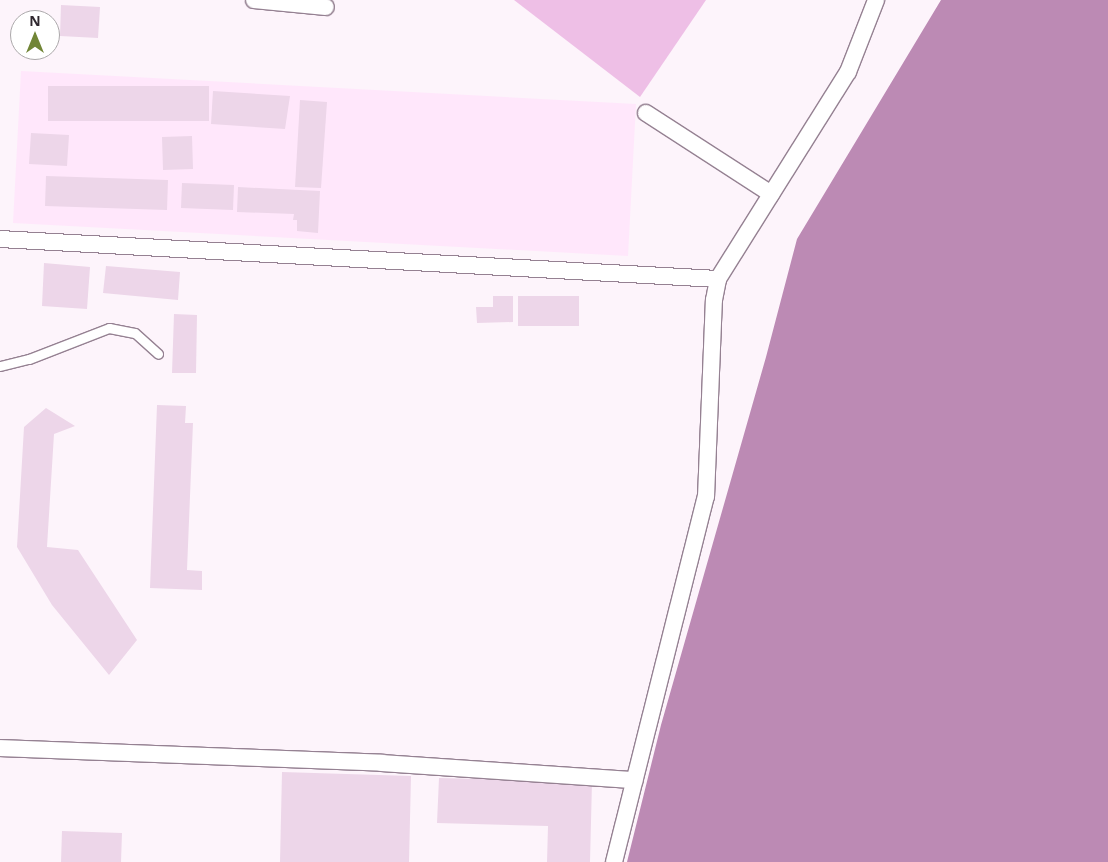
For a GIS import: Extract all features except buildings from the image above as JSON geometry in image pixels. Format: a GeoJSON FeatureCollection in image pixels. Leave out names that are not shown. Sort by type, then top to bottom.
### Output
{"type":"FeatureCollection","features":[{"type":"Feature","properties":{"kind":"street"},"geometry":{"type":"LineString","coordinates":[[254,0],[326,7]]}},
{"type":"Feature","properties":{"kind":"street"},"geometry":{"type":"LineString","coordinates":[[614,862],[706,497],[714,300],[718,279],[848,72],[876,0]]}},
{"type":"Feature","properties":{"kind":"street"},"geometry":{"type":"LineString","coordinates":[[646,114],[771,194]]}},
{"type":"Feature","properties":{"kind":"street"},"geometry":{"type":"LineString","coordinates":[[0,239],[718,279]]}},
{"type":"Feature","properties":{"kind":"street"},"geometry":{"type":"LineString","coordinates":[[0,748],[382,764],[634,780]]}},
{"type":"Feature","properties":{"kind":"lane"},"geometry":{"type":"LineString","coordinates":[[0,366],[29,359],[109,328],[135,333],[158,354]]}},
{"type":"Feature","properties":{"kind":"shaded area"},"geometry":{"type":"Polygon","coordinates":[[[514,0],[706,0],[640,97],[514,0]]]}},
{"type":"Feature","properties":{"kind":"shaded area"},"geometry":{"type":"Polygon","coordinates":[[[941,0],[1108,0],[1108,862],[627,862],[661,725],[766,357],[797,239],[941,0]]]}},
{"type":"Feature","properties":{"kind":"shaded area"},"geometry":{"type":"Polygon","coordinates":[[[21,71],[636,104],[628,256],[13,223],[21,71]]]}}]}
